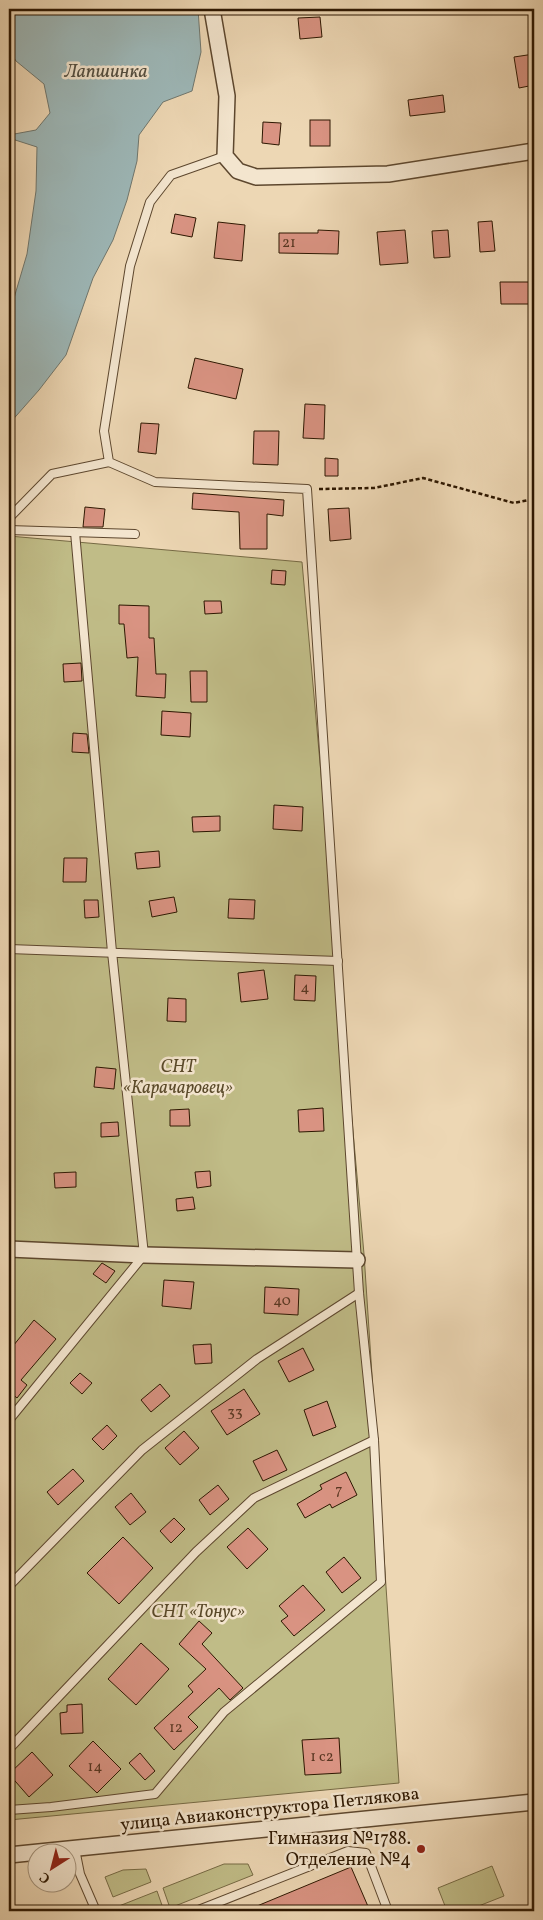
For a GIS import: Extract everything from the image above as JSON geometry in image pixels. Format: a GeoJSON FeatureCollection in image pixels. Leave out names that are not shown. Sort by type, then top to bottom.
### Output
{"type":"FeatureCollection","features":[{"type":"Feature","properties":{"kind":"street"},"geometry":{"type":"LineString","coordinates":[[212,9],[227,96],[225,156],[238,171],[256,177],[388,174],[534,151]]}},
{"type":"Feature","properties":{"kind":"street"},"geometry":{"type":"LineString","coordinates":[[9,1249],[144,1255],[357,1260]]}},
{"type":"Feature","properties":{"kind":"street","name":"улица Авиаконструктора Петлякова"},"geometry":{"type":"LineString","coordinates":[[78,1848],[534,1802]]}},
{"type":"Feature","properties":{"kind":"street","name":"улица Авиаконструктора Петлякова"},"geometry":{"type":"LineString","coordinates":[[9,1855],[28,1853]]}},
{"type":"Feature","properties":{"kind":"lane"},"geometry":{"type":"LineString","coordinates":[[109,462],[104,431],[130,266],[150,202],[171,175],[225,156]]}},
{"type":"Feature","properties":{"kind":"lane"},"geometry":{"type":"LineString","coordinates":[[9,518],[52,474],[109,462],[155,482],[307,489],[359,1293],[374,1440],[381,1582],[224,1712],[155,1794],[51,1807],[9,1810]]}},
{"type":"Feature","properties":{"kind":"lane"},"geometry":{"type":"LineString","coordinates":[[9,530],[135,534]]}},
{"type":"Feature","properties":{"kind":"lane"},"geometry":{"type":"LineString","coordinates":[[9,1420],[144,1255],[112,952],[76,532]]}},
{"type":"Feature","properties":{"kind":"lane"},"geometry":{"type":"LineString","coordinates":[[9,949],[338,961]]}},
{"type":"Feature","properties":{"kind":"lane"},"geometry":{"type":"LineString","coordinates":[[9,1586],[142,1450],[257,1358],[359,1293]]}},
{"type":"Feature","properties":{"kind":"lane"},"geometry":{"type":"LineString","coordinates":[[9,1749],[196,1552],[254,1498],[374,1440]]}},
{"type":"Feature","properties":{"kind":"lane"},"geometry":{"type":"LineString","coordinates":[[196,1911],[353,1850],[366,1853],[388,1911]]}},
{"type":"Feature","properties":{"kind":"lane"},"geometry":{"type":"LineString","coordinates":[[78,1864],[80,1874],[96,1911]]}},
{"type":"Feature","properties":{"kind":"path"},"geometry":{"type":"LineString","coordinates":[[307,489],[374,488],[423,478],[514,503],[534,499]]}},
{"type":"Feature","properties":{"kind":"green space"},"geometry":{"type":"Polygon","coordinates":[[[9,536],[302,562],[364,1254],[399,1783],[9,1820],[9,536]]]}},
{"type":"Feature","properties":{"kind":"green space"},"geometry":{"type":"Polygon","coordinates":[[[224,1864],[248,1864],[253,1875],[170,1908],[163,1888],[224,1864]]]}},
{"type":"Feature","properties":{"kind":"green space"},"geometry":{"type":"Polygon","coordinates":[[[492,1866],[504,1896],[466,1911],[447,1911],[438,1888],[492,1866]]]}},
{"type":"Feature","properties":{"kind":"green space"},"geometry":{"type":"Polygon","coordinates":[[[146,1869],[151,1882],[113,1897],[105,1877],[123,1870],[146,1869]]]}},
{"type":"Feature","properties":{"kind":"green space"},"geometry":{"type":"Polygon","coordinates":[[[157,1891],[164,1911],[121,1911],[119,1906],[157,1891]]]}},
{"type":"Feature","properties":{"kind":"water","name":"Лапшинка"},"geometry":{"type":"Polygon","coordinates":[[[9,9],[198,9],[201,52],[192,91],[163,102],[139,135],[137,161],[127,200],[113,240],[93,278],[66,355],[9,424],[9,315],[27,254],[36,191],[37,147],[9,138],[9,135],[36,130],[50,113],[44,84],[16,61],[9,50],[9,9]]]}},
{"type":"Feature","properties":{"kind":"building"},"geometry":{"type":"Polygon","coordinates":[[[320,17],[322,37],[300,39],[298,18],[320,17]]]}},
{"type":"Feature","properties":{"kind":"building"},"geometry":{"type":"Polygon","coordinates":[[[534,54],[534,85],[519,88],[514,57],[534,54]]]}},
{"type":"Feature","properties":{"kind":"building"},"geometry":{"type":"Polygon","coordinates":[[[443,95],[445,112],[410,116],[408,100],[443,95]]]}},
{"type":"Feature","properties":{"kind":"building"},"geometry":{"type":"Polygon","coordinates":[[[310,120],[330,120],[330,146],[310,146],[310,120]]]}},
{"type":"Feature","properties":{"kind":"building"},"geometry":{"type":"Polygon","coordinates":[[[263,122],[281,123],[279,145],[262,143],[263,122]]]}},
{"type":"Feature","properties":{"kind":"building"},"geometry":{"type":"Polygon","coordinates":[[[175,214],[196,218],[192,237],[171,233],[175,214]]]}},
{"type":"Feature","properties":{"kind":"building"},"geometry":{"type":"Polygon","coordinates":[[[492,221],[495,251],[480,252],[478,222],[492,221]]]}},
{"type":"Feature","properties":{"kind":"building"},"geometry":{"type":"Polygon","coordinates":[[[218,222],[245,225],[242,261],[214,258],[218,222]]]}},
{"type":"Feature","properties":{"kind":"building"},"geometry":{"type":"Polygon","coordinates":[[[318,230],[339,231],[338,254],[279,253],[279,233],[318,233],[318,230]]]}},
{"type":"Feature","properties":{"kind":"building"},"geometry":{"type":"Polygon","coordinates":[[[405,230],[408,263],[380,265],[377,232],[405,230]]]}},
{"type":"Feature","properties":{"kind":"building"},"geometry":{"type":"Polygon","coordinates":[[[448,230],[450,257],[434,258],[432,231],[448,230]]]}},
{"type":"Feature","properties":{"kind":"building"},"geometry":{"type":"Polygon","coordinates":[[[500,282],[530,282],[530,304],[501,304],[500,282]]]}},
{"type":"Feature","properties":{"kind":"building"},"geometry":{"type":"Polygon","coordinates":[[[195,358],[243,369],[236,399],[188,388],[195,358]]]}},
{"type":"Feature","properties":{"kind":"building"},"geometry":{"type":"Polygon","coordinates":[[[305,404],[325,405],[324,439],[303,438],[305,404]]]}},
{"type":"Feature","properties":{"kind":"building"},"geometry":{"type":"Polygon","coordinates":[[[141,423],[159,424],[156,454],[138,452],[141,423]]]}},
{"type":"Feature","properties":{"kind":"building"},"geometry":{"type":"Polygon","coordinates":[[[254,431],[279,431],[278,465],[253,464],[254,431]]]}},
{"type":"Feature","properties":{"kind":"building"},"geometry":{"type":"Polygon","coordinates":[[[325,458],[338,459],[338,476],[325,476],[325,458]]]}},
{"type":"Feature","properties":{"kind":"building"},"geometry":{"type":"Polygon","coordinates":[[[193,493],[284,500],[283,516],[267,514],[267,549],[240,549],[239,512],[192,509],[193,493]]]}},
{"type":"Feature","properties":{"kind":"building"},"geometry":{"type":"Polygon","coordinates":[[[85,507],[105,509],[103,527],[83,527],[85,507]]]}},
{"type":"Feature","properties":{"kind":"building"},"geometry":{"type":"Polygon","coordinates":[[[349,508],[351,539],[330,541],[328,509],[349,508]]]}},
{"type":"Feature","properties":{"kind":"building"},"geometry":{"type":"Polygon","coordinates":[[[272,570],[286,571],[285,585],[271,584],[272,570]]]}},
{"type":"Feature","properties":{"kind":"building"},"geometry":{"type":"Polygon","coordinates":[[[204,601],[221,601],[222,613],[205,614],[204,601]]]}},
{"type":"Feature","properties":{"kind":"building"},"geometry":{"type":"Polygon","coordinates":[[[119,605],[149,606],[149,638],[154,638],[156,674],[166,674],[165,698],[136,696],[138,657],[127,658],[124,624],[119,624],[119,605]]]}},
{"type":"Feature","properties":{"kind":"building"},"geometry":{"type":"Polygon","coordinates":[[[81,663],[82,681],[64,682],[63,664],[81,663]]]}},
{"type":"Feature","properties":{"kind":"building"},"geometry":{"type":"Polygon","coordinates":[[[190,671],[207,671],[207,702],[191,702],[190,671]]]}},
{"type":"Feature","properties":{"kind":"building"},"geometry":{"type":"Polygon","coordinates":[[[162,711],[191,713],[190,737],[161,735],[162,711]]]}},
{"type":"Feature","properties":{"kind":"building"},"geometry":{"type":"Polygon","coordinates":[[[73,733],[87,734],[89,753],[72,752],[73,733]]]}},
{"type":"Feature","properties":{"kind":"building"},"geometry":{"type":"Polygon","coordinates":[[[274,805],[303,807],[302,831],[273,829],[274,805]]]}},
{"type":"Feature","properties":{"kind":"building"},"geometry":{"type":"Polygon","coordinates":[[[220,816],[220,831],[193,832],[192,817],[220,816]]]}},
{"type":"Feature","properties":{"kind":"building"},"geometry":{"type":"Polygon","coordinates":[[[159,851],[160,867],[137,869],[135,853],[159,851]]]}},
{"type":"Feature","properties":{"kind":"building"},"geometry":{"type":"Polygon","coordinates":[[[64,858],[87,858],[86,882],[63,882],[64,858]]]}},
{"type":"Feature","properties":{"kind":"building"},"geometry":{"type":"Polygon","coordinates":[[[174,897],[177,912],[152,917],[149,901],[174,897]]]}},
{"type":"Feature","properties":{"kind":"building"},"geometry":{"type":"Polygon","coordinates":[[[229,899],[255,900],[254,919],[228,918],[229,899]]]}},
{"type":"Feature","properties":{"kind":"building"},"geometry":{"type":"Polygon","coordinates":[[[84,900],[98,900],[99,917],[85,918],[84,900]]]}},
{"type":"Feature","properties":{"kind":"building"},"geometry":{"type":"Polygon","coordinates":[[[264,970],[268,999],[241,1002],[238,973],[264,970]]]}},
{"type":"Feature","properties":{"kind":"building"},"geometry":{"type":"Polygon","coordinates":[[[295,975],[316,976],[315,1001],[294,1000],[295,975]]]}},
{"type":"Feature","properties":{"kind":"building"},"geometry":{"type":"Polygon","coordinates":[[[168,998],[186,999],[186,1022],[167,1021],[168,998]]]}},
{"type":"Feature","properties":{"kind":"building"},"geometry":{"type":"Polygon","coordinates":[[[96,1067],[116,1069],[114,1089],[94,1087],[96,1067]]]}},
{"type":"Feature","properties":{"kind":"building"},"geometry":{"type":"Polygon","coordinates":[[[323,1108],[324,1131],[299,1132],[298,1110],[323,1108]]]}},
{"type":"Feature","properties":{"kind":"building"},"geometry":{"type":"Polygon","coordinates":[[[189,1109],[190,1126],[170,1126],[170,1110],[189,1109]]]}},
{"type":"Feature","properties":{"kind":"building"},"geometry":{"type":"Polygon","coordinates":[[[118,1122],[119,1136],[101,1137],[101,1123],[118,1122]]]}},
{"type":"Feature","properties":{"kind":"building"},"geometry":{"type":"Polygon","coordinates":[[[210,1171],[211,1186],[197,1188],[195,1172],[210,1171]]]}},
{"type":"Feature","properties":{"kind":"building"},"geometry":{"type":"Polygon","coordinates":[[[76,1172],[76,1187],[55,1188],[54,1173],[76,1172]]]}},
{"type":"Feature","properties":{"kind":"building"},"geometry":{"type":"Polygon","coordinates":[[[193,1197],[195,1209],[177,1211],[176,1199],[193,1197]]]}},
{"type":"Feature","properties":{"kind":"building"},"geometry":{"type":"Polygon","coordinates":[[[102,1263],[115,1271],[106,1283],[93,1274],[102,1263]]]}},
{"type":"Feature","properties":{"kind":"building"},"geometry":{"type":"Polygon","coordinates":[[[164,1280],[194,1282],[191,1309],[162,1306],[164,1280]]]}},
{"type":"Feature","properties":{"kind":"building"},"geometry":{"type":"Polygon","coordinates":[[[265,1287],[299,1289],[298,1315],[264,1313],[265,1287]]]}},
{"type":"Feature","properties":{"kind":"building"},"geometry":{"type":"Polygon","coordinates":[[[34,1320],[56,1339],[21,1380],[27,1385],[17,1398],[11,1393],[9,1395],[9,1351],[34,1320]]]}},
{"type":"Feature","properties":{"kind":"building"},"geometry":{"type":"Polygon","coordinates":[[[211,1344],[212,1363],[195,1364],[193,1345],[211,1344]]]}},
{"type":"Feature","properties":{"kind":"building"},"geometry":{"type":"Polygon","coordinates":[[[303,1348],[314,1370],[289,1382],[278,1361],[303,1348]]]}},
{"type":"Feature","properties":{"kind":"building"},"geometry":{"type":"Polygon","coordinates":[[[80,1373],[92,1383],[82,1394],[70,1383],[80,1373]]]}},
{"type":"Feature","properties":{"kind":"building"},"geometry":{"type":"Polygon","coordinates":[[[160,1384],[170,1396],[151,1412],[141,1400],[160,1384]]]}},
{"type":"Feature","properties":{"kind":"building"},"geometry":{"type":"Polygon","coordinates":[[[244,1389],[260,1414],[227,1435],[211,1411],[244,1389]]]}},
{"type":"Feature","properties":{"kind":"building"},"geometry":{"type":"Polygon","coordinates":[[[327,1401],[336,1427],[313,1436],[304,1410],[327,1401]]]}},
{"type":"Feature","properties":{"kind":"building"},"geometry":{"type":"Polygon","coordinates":[[[107,1425],[117,1436],[103,1450],[92,1439],[107,1425]]]}},
{"type":"Feature","properties":{"kind":"building"},"geometry":{"type":"Polygon","coordinates":[[[184,1431],[199,1448],[180,1465],[165,1448],[184,1431]]]}},
{"type":"Feature","properties":{"kind":"building"},"geometry":{"type":"Polygon","coordinates":[[[277,1450],[287,1470],[263,1481],[253,1461],[277,1450]]]}},
{"type":"Feature","properties":{"kind":"building"},"geometry":{"type":"Polygon","coordinates":[[[73,1469],[84,1481],[58,1505],[47,1492],[73,1469]]]}},
{"type":"Feature","properties":{"kind":"building"},"geometry":{"type":"Polygon","coordinates":[[[346,1472],[357,1495],[332,1508],[330,1504],[305,1518],[297,1504],[322,1489],[320,1485],[346,1472]]]}},
{"type":"Feature","properties":{"kind":"building"},"geometry":{"type":"Polygon","coordinates":[[[218,1485],[229,1499],[210,1515],[199,1500],[218,1485]]]}},
{"type":"Feature","properties":{"kind":"building"},"geometry":{"type":"Polygon","coordinates":[[[131,1493],[146,1512],[130,1525],[115,1507],[131,1493]]]}},
{"type":"Feature","properties":{"kind":"building"},"geometry":{"type":"Polygon","coordinates":[[[174,1518],[185,1529],[171,1543],[160,1531],[174,1518]]]}},
{"type":"Feature","properties":{"kind":"building"},"geometry":{"type":"Polygon","coordinates":[[[248,1528],[268,1549],[247,1569],[227,1547],[248,1528]]]}},
{"type":"Feature","properties":{"kind":"building"},"geometry":{"type":"Polygon","coordinates":[[[123,1537],[153,1568],[119,1604],[87,1573],[123,1537]]]}},
{"type":"Feature","properties":{"kind":"building"},"geometry":{"type":"Polygon","coordinates":[[[344,1557],[361,1578],[342,1593],[326,1572],[344,1557]]]}},
{"type":"Feature","properties":{"kind":"building"},"geometry":{"type":"Polygon","coordinates":[[[303,1585],[325,1610],[294,1636],[281,1621],[288,1616],[279,1606],[303,1585]]]}},
{"type":"Feature","properties":{"kind":"building"},"geometry":{"type":"Polygon","coordinates":[[[199,1621],[212,1633],[202,1644],[243,1688],[230,1700],[219,1688],[188,1717],[198,1727],[174,1750],[154,1728],[193,1692],[188,1686],[206,1669],[179,1644],[199,1621]]]}},
{"type":"Feature","properties":{"kind":"building"},"geometry":{"type":"Polygon","coordinates":[[[141,1643],[169,1669],[136,1705],[108,1679],[141,1643]]]}},
{"type":"Feature","properties":{"kind":"building"},"geometry":{"type":"Polygon","coordinates":[[[82,1704],[83,1733],[61,1734],[60,1713],[67,1712],[67,1705],[82,1704]]]}},
{"type":"Feature","properties":{"kind":"building"},"geometry":{"type":"Polygon","coordinates":[[[339,1738],[341,1773],[305,1775],[302,1740],[339,1738]]]}},
{"type":"Feature","properties":{"kind":"building"},"geometry":{"type":"Polygon","coordinates":[[[93,1741],[121,1769],[97,1793],[69,1766],[93,1741]]]}},
{"type":"Feature","properties":{"kind":"building"},"geometry":{"type":"Polygon","coordinates":[[[32,1752],[53,1775],[29,1797],[9,1774],[32,1752]]]}},
{"type":"Feature","properties":{"kind":"building"},"geometry":{"type":"Polygon","coordinates":[[[140,1753],[155,1771],[145,1780],[129,1763],[140,1753]]]}},
{"type":"Feature","properties":{"kind":"building"},"geometry":{"type":"Polygon","coordinates":[[[351,1867],[370,1911],[245,1911],[351,1867]]]}},
{"type":"Feature","properties":{"kind":"place","name":"Гимназия №1788. Отделение №4"},"geometry":{"type":"Point","coordinates":[421,1849]}},
{"type":"Feature","properties":{"kind":"park label","name":"СНТ «Карачаровец»"},"geometry":{"type":"Point","coordinates":[178,1077]}},
{"type":"Feature","properties":{"kind":"park label","name":"СНТ «Тонус»"},"geometry":{"type":"Point","coordinates":[198,1612]}}]}
